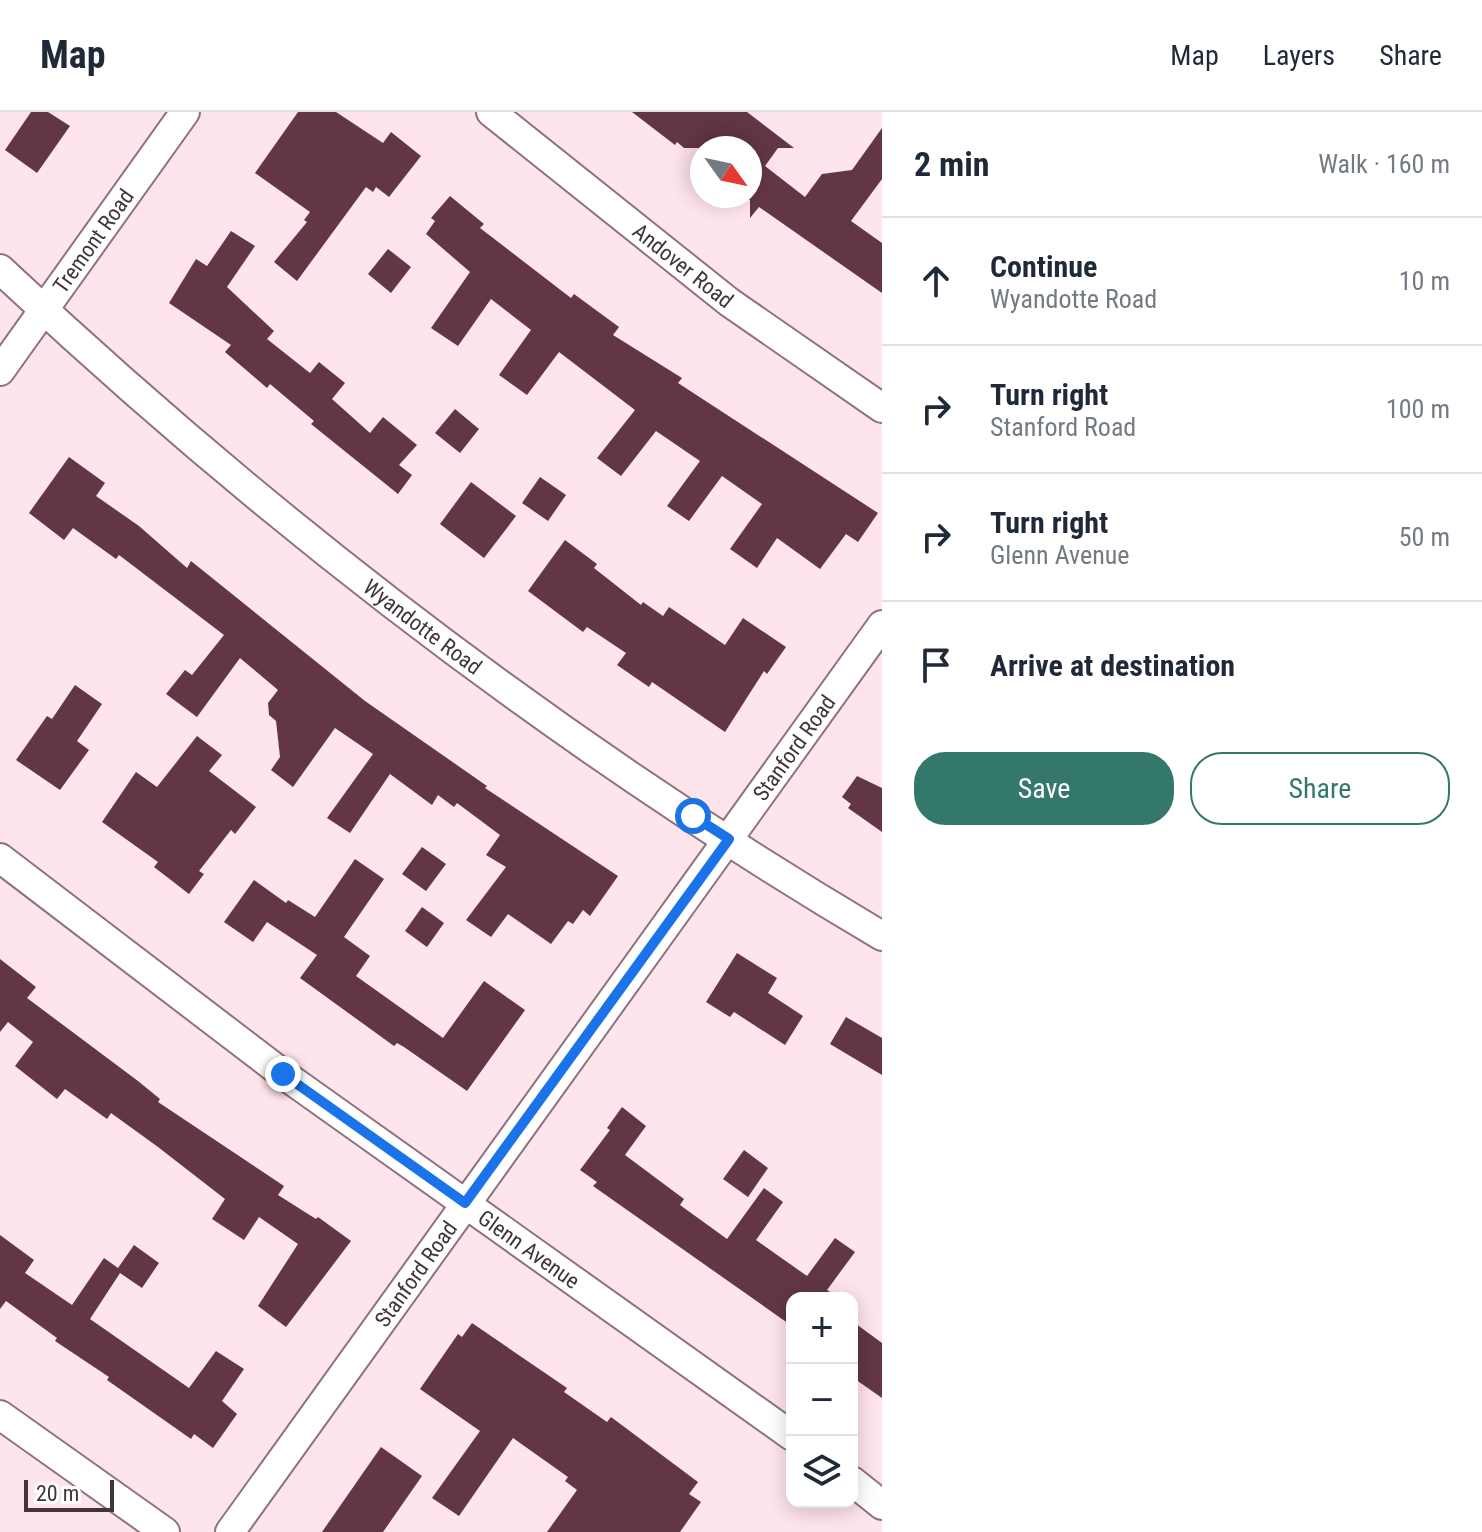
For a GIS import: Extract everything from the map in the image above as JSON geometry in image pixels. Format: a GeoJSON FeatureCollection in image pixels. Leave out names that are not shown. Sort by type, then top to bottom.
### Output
{"type":"FeatureCollection","features":[{"type":"Feature","properties":{"kind":"street","name":"Tremont Road"},"geometry":{"type":"LineString","coordinates":[[0,371],[185,112]]}},
{"type":"Feature","properties":{"kind":"street","name":"Andover Road"},"geometry":{"type":"LineString","coordinates":[[491,112],[729,302],[882,408]]}},
{"type":"Feature","properties":{"kind":"street","name":"Wyandotte Road"},"geometry":{"type":"LineString","coordinates":[[0,269],[263,502],[402,614],[524,704],[882,936]]}},
{"type":"Feature","properties":{"kind":"street","name":"Stanford Road"},"geometry":{"type":"LineString","coordinates":[[230,1532],[882,625]]}},
{"type":"Feature","properties":{"kind":"street","name":"Glenn Avenue"},"geometry":{"type":"LineString","coordinates":[[0,858],[283,1074],[786,1432]]}},
{"type":"Feature","properties":{"kind":"street"},"geometry":{"type":"LineString","coordinates":[[0,1415],[165,1532]]}},
{"type":"Feature","properties":{"kind":"street"},"geometry":{"type":"LineString","coordinates":[[858,1486],[882,1505]]}},
{"type":"Feature","properties":{"kind":"building"},"geometry":{"type":"Polygon","coordinates":[[[31,112],[48,112],[70,126],[37,173],[5,150],[31,112]]]}},
{"type":"Feature","properties":{"kind":"building"},"geometry":{"type":"Polygon","coordinates":[[[298,112],[336,112],[383,143],[391,132],[421,156],[389,197],[376,187],[373,192],[366,187],[297,281],[274,262],[307,222],[304,220],[310,212],[255,173],[298,112]]]}},
{"type":"Feature","properties":{"kind":"building"},"geometry":{"type":"Polygon","coordinates":[[[632,112],[747,112],[794,148],[778,148],[765,166],[805,197],[822,174],[852,170],[882,128],[882,179],[851,221],[882,243],[882,293],[760,208],[762,136],[690,136],[690,148],[684,148],[677,142],[675,145],[632,112]]]}},
{"type":"Feature","properties":{"kind":"building"},"geometry":{"type":"Polygon","coordinates":[[[450,196],[484,224],[480,228],[571,298],[574,294],[619,327],[613,335],[682,378],[678,383],[878,513],[858,542],[846,534],[820,569],[777,538],[757,568],[730,549],[762,504],[722,476],[689,521],[667,506],[700,461],[656,431],[621,476],[597,458],[635,410],[559,352],[527,395],[499,375],[531,330],[491,299],[458,346],[431,328],[470,272],[426,234],[435,221],[431,218],[450,196]]]}},
{"type":"Feature","properties":{"kind":"building"},"geometry":{"type":"Polygon","coordinates":[[[750,208],[758,208],[750,218],[750,208]]]}},
{"type":"Feature","properties":{"kind":"building"},"geometry":{"type":"Polygon","coordinates":[[[231,231],[255,246],[227,287],[274,331],[267,339],[310,373],[319,362],[345,383],[332,399],[370,433],[383,417],[417,445],[399,465],[412,475],[398,494],[311,424],[314,421],[270,384],[267,388],[225,352],[231,345],[169,303],[196,259],[207,266],[231,231]]]}},
{"type":"Feature","properties":{"kind":"building"},"geometry":{"type":"Polygon","coordinates":[[[388,249],[411,267],[391,293],[368,274],[388,249]]]}},
{"type":"Feature","properties":{"kind":"building"},"geometry":{"type":"Polygon","coordinates":[[[455,409],[479,429],[460,453],[435,433],[455,409]]]}},
{"type":"Feature","properties":{"kind":"building"},"geometry":{"type":"Polygon","coordinates":[[[69,457],[105,483],[96,496],[139,526],[187,568],[191,561],[365,701],[487,786],[485,788],[618,876],[590,916],[583,910],[573,924],[568,921],[551,944],[508,914],[491,937],[466,920],[506,867],[486,855],[500,835],[457,803],[454,807],[438,795],[432,805],[390,774],[350,833],[327,818],[373,754],[335,728],[293,787],[271,770],[280,757],[276,721],[269,715],[268,703],[278,690],[240,658],[197,717],[166,694],[185,670],[192,675],[224,635],[119,555],[116,559],[73,528],[64,540],[29,513],[69,457]]]}},
{"type":"Feature","properties":{"kind":"building"},"geometry":{"type":"Polygon","coordinates":[[[540,477],[566,495],[548,521],[522,503],[540,477]]]}},
{"type":"Feature","properties":{"kind":"building"},"geometry":{"type":"Polygon","coordinates":[[[471,482],[516,516],[484,558],[440,524],[471,482]]]}},
{"type":"Feature","properties":{"kind":"building"},"geometry":{"type":"Polygon","coordinates":[[[565,540],[597,564],[594,568],[641,605],[643,602],[663,616],[669,607],[725,645],[743,618],[786,647],[767,674],[764,671],[725,732],[652,682],[649,687],[617,665],[626,653],[587,627],[583,632],[528,591],[565,540]]]}},
{"type":"Feature","properties":{"kind":"building"},"geometry":{"type":"Polygon","coordinates":[[[75,685],[102,704],[77,741],[89,750],[60,790],[16,760],[47,716],[52,719],[75,685]]]}},
{"type":"Feature","properties":{"kind":"building"},"geometry":{"type":"Polygon","coordinates":[[[197,736],[222,755],[209,771],[256,807],[235,834],[231,830],[199,871],[204,874],[189,894],[154,867],[158,862],[102,822],[136,772],[157,787],[197,736]]]}},
{"type":"Feature","properties":{"kind":"building"},"geometry":{"type":"Polygon","coordinates":[[[857,776],[882,788],[882,832],[848,808],[851,804],[842,797],[857,776]]]}},
{"type":"Feature","properties":{"kind":"building"},"geometry":{"type":"Polygon","coordinates":[[[422,847],[446,864],[426,891],[402,874],[422,847]]]}},
{"type":"Feature","properties":{"kind":"building"},"geometry":{"type":"Polygon","coordinates":[[[355,859],[384,879],[344,937],[370,956],[356,976],[443,1038],[484,981],[525,1010],[467,1091],[404,1047],[397,1043],[394,1046],[300,978],[317,955],[267,922],[253,942],[224,922],[254,880],[286,903],[288,900],[315,917],[355,859]]]}},
{"type":"Feature","properties":{"kind":"building"},"geometry":{"type":"Polygon","coordinates":[[[422,907],[444,923],[427,947],[405,931],[422,907]]]}},
{"type":"Feature","properties":{"kind":"building"},"geometry":{"type":"Polygon","coordinates":[[[737,953],[777,978],[768,993],[803,1016],[785,1045],[734,1012],[730,1017],[706,1002],[737,953]]]}},
{"type":"Feature","properties":{"kind":"building"},"geometry":{"type":"Polygon","coordinates":[[[0,959],[36,987],[27,998],[138,1081],[160,1099],[158,1102],[284,1186],[278,1195],[316,1219],[318,1217],[351,1241],[286,1327],[258,1306],[298,1244],[259,1217],[244,1240],[212,1219],[225,1199],[158,1147],[111,1113],[107,1119],[65,1089],[57,1099],[15,1066],[33,1042],[8,1022],[0,1032],[0,959]]]}},
{"type":"Feature","properties":{"kind":"building"},"geometry":{"type":"Polygon","coordinates":[[[846,1017],[882,1038],[882,1075],[830,1044],[846,1017]]]}},
{"type":"Feature","properties":{"kind":"building"},"geometry":{"type":"Polygon","coordinates":[[[622,1107],[646,1126],[625,1155],[684,1199],[680,1205],[727,1239],[764,1188],[783,1202],[756,1240],[807,1276],[835,1238],[855,1252],[827,1290],[830,1292],[786,1292],[786,1322],[593,1186],[597,1182],[580,1170],[610,1130],[607,1128],[622,1107]]]}},
{"type":"Feature","properties":{"kind":"building"},"geometry":{"type":"Polygon","coordinates":[[[744,1150],[768,1168],[748,1197],[723,1179],[744,1150]]]}},
{"type":"Feature","properties":{"kind":"building"},"geometry":{"type":"Polygon","coordinates":[[[0,1235],[34,1260],[25,1273],[72,1305],[104,1258],[118,1268],[134,1245],[159,1263],[142,1288],[120,1273],[90,1319],[189,1388],[216,1351],[244,1369],[222,1401],[237,1414],[213,1448],[194,1434],[191,1439],[107,1380],[109,1377],[55,1341],[57,1338],[6,1301],[0,1309],[0,1235]]]}},
{"type":"Feature","properties":{"kind":"building"},"geometry":{"type":"Polygon","coordinates":[[[472,1323],[567,1388],[564,1392],[607,1422],[611,1417],[698,1482],[689,1494],[701,1502],[680,1532],[547,1532],[577,1490],[565,1481],[568,1477],[513,1438],[459,1516],[432,1498],[480,1431],[420,1389],[458,1334],[462,1337],[472,1323]]]}},
{"type":"Feature","properties":{"kind":"building"},"geometry":{"type":"Polygon","coordinates":[[[858,1325],[882,1343],[882,1398],[858,1381],[858,1325]]]}},
{"type":"Feature","properties":{"kind":"building"},"geometry":{"type":"Polygon","coordinates":[[[381,1447],[422,1476],[383,1532],[322,1532],[381,1447]]]}},
{"type":"Feature","properties":{"kind":"route"},"geometry":{"type":"LineString","coordinates":[[283,1074],[465,1203],[729,839],[693,816]]}}]}
